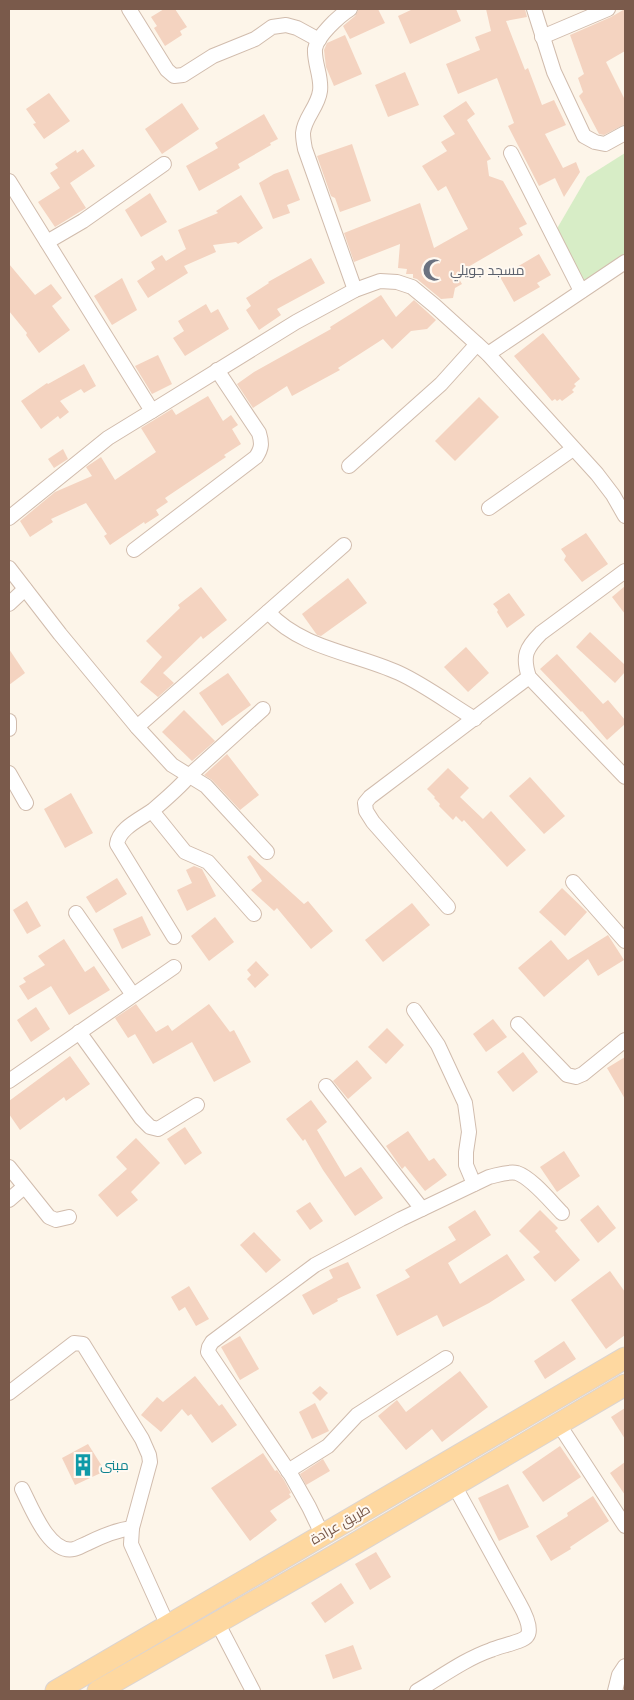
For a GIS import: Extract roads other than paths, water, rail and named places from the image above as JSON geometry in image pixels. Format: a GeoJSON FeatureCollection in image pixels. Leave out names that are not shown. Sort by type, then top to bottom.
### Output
{"type":"FeatureCollection","features":[{"type":"Feature","properties":{"kind":"main road","name":"طريق عرادة"},"geometry":{"type":"LineString","coordinates":[[56,1691],[625,1358]]}},
{"type":"Feature","properties":{"kind":"main road"},"geometry":{"type":"LineString","coordinates":[[98,1691],[625,1385]]}},
{"type":"Feature","properties":{"kind":"street"},"geometry":{"type":"LineString","coordinates":[[129,9],[167,70],[174,76],[183,75],[214,56],[255,39],[272,27],[286,25],[297,28],[319,40]]}},
{"type":"Feature","properties":{"kind":"street"},"geometry":{"type":"LineString","coordinates":[[350,9],[336,21],[319,40],[315,48],[321,90],[316,106],[306,120],[303,133],[305,149],[355,290]]}},
{"type":"Feature","properties":{"kind":"street"},"geometry":{"type":"LineString","coordinates":[[534,9],[554,72],[584,136],[595,142],[605,144],[625,133]]}},
{"type":"Feature","properties":{"kind":"street"},"geometry":{"type":"LineString","coordinates":[[542,37],[608,9]]}},
{"type":"Feature","properties":{"kind":"street"},"geometry":{"type":"LineString","coordinates":[[511,153],[582,292]]}},
{"type":"Feature","properties":{"kind":"street"},"geometry":{"type":"LineString","coordinates":[[47,242],[83,221],[164,164]]}},
{"type":"Feature","properties":{"kind":"street"},"geometry":{"type":"LineString","coordinates":[[9,181],[152,410]]}},
{"type":"Feature","properties":{"kind":"street"},"geometry":{"type":"LineString","coordinates":[[488,354],[625,262]]}},
{"type":"Feature","properties":{"kind":"street"},"geometry":{"type":"LineString","coordinates":[[9,518],[108,438],[296,322],[355,290],[380,281],[397,282],[412,287],[488,354],[613,495],[625,516]]}},
{"type":"Feature","properties":{"kind":"street"},"geometry":{"type":"LineString","coordinates":[[349,466],[441,384],[477,344]]}},
{"type":"Feature","properties":{"kind":"street"},"geometry":{"type":"LineString","coordinates":[[134,550],[256,457],[261,449],[262,440],[259,433],[217,370]]}},
{"type":"Feature","properties":{"kind":"street"},"geometry":{"type":"LineString","coordinates":[[489,508],[573,449]]}},
{"type":"Feature","properties":{"kind":"street"},"geometry":{"type":"LineString","coordinates":[[137,727],[344,545]]}},
{"type":"Feature","properties":{"kind":"street"},"geometry":{"type":"LineString","coordinates":[[9,568],[137,727],[172,765],[206,786],[266,852]]}},
{"type":"Feature","properties":{"kind":"street"},"geometry":{"type":"LineString","coordinates":[[625,570],[541,633],[532,642],[525,656],[529,678],[625,777]]}},
{"type":"Feature","properties":{"kind":"street"},"geometry":{"type":"LineString","coordinates":[[9,604],[25,589]]}},
{"type":"Feature","properties":{"kind":"street"},"geometry":{"type":"LineString","coordinates":[[268,612],[276,621],[311,643],[360,657],[400,674],[475,719]]}},
{"type":"Feature","properties":{"kind":"street"},"geometry":{"type":"LineString","coordinates":[[448,907],[373,822],[366,810],[366,803],[370,797],[529,678]]}},
{"type":"Feature","properties":{"kind":"street"},"geometry":{"type":"LineString","coordinates":[[174,936],[117,844],[118,839],[182,785],[190,775],[263,709]]}},
{"type":"Feature","properties":{"kind":"street"},"geometry":{"type":"LineString","coordinates":[[9,720],[9,729]]}},
{"type":"Feature","properties":{"kind":"street"},"geometry":{"type":"LineString","coordinates":[[9,773],[26,803]]}},
{"type":"Feature","properties":{"kind":"street"},"geometry":{"type":"LineString","coordinates":[[152,811],[185,852],[208,862],[254,914]]}},
{"type":"Feature","properties":{"kind":"street"},"geometry":{"type":"LineString","coordinates":[[573,882],[625,941]]}},
{"type":"Feature","properties":{"kind":"street"},"geometry":{"type":"LineString","coordinates":[[76,913],[133,995]]}},
{"type":"Feature","properties":{"kind":"street"},"geometry":{"type":"LineString","coordinates":[[9,1081],[174,967]]}},
{"type":"Feature","properties":{"kind":"street"},"geometry":{"type":"LineString","coordinates":[[414,1010],[438,1045],[465,1103],[469,1132],[466,1165],[474,1184]]}},
{"type":"Feature","properties":{"kind":"street"},"geometry":{"type":"LineString","coordinates":[[518,1024],[567,1076],[572,1078],[583,1074],[625,1040]]}},
{"type":"Feature","properties":{"kind":"street"},"geometry":{"type":"LineString","coordinates":[[79,1032],[141,1118],[150,1127],[158,1129],[197,1105]]}},
{"type":"Feature","properties":{"kind":"street"},"geometry":{"type":"LineString","coordinates":[[326,1086],[422,1209]]}},
{"type":"Feature","properties":{"kind":"street"},"geometry":{"type":"LineString","coordinates":[[9,1168],[49,1217],[56,1220],[69,1218]]}},
{"type":"Feature","properties":{"kind":"street"},"geometry":{"type":"LineString","coordinates":[[322,1534],[306,1501],[288,1471],[211,1357],[208,1352],[209,1347],[216,1338],[239,1323],[314,1266],[422,1209],[490,1177],[505,1173],[517,1173],[528,1180],[562,1213]]}},
{"type":"Feature","properties":{"kind":"street"},"geometry":{"type":"LineString","coordinates":[[9,1200],[24,1186]]}},
{"type":"Feature","properties":{"kind":"street"},"geometry":{"type":"LineString","coordinates":[[9,1393],[74,1343],[83,1344],[142,1439],[149,1454],[149,1468],[132,1528],[131,1544],[168,1626]]}},
{"type":"Feature","properties":{"kind":"street"},"geometry":{"type":"LineString","coordinates":[[288,1471],[328,1446],[356,1416],[446,1358]]}},
{"type":"Feature","properties":{"kind":"street"},"geometry":{"type":"LineString","coordinates":[[558,1423],[625,1526]]}},
{"type":"Feature","properties":{"kind":"street"},"geometry":{"type":"LineString","coordinates":[[417,1691],[468,1660],[492,1649],[520,1641],[528,1633],[526,1618],[519,1603],[454,1485]]}},
{"type":"Feature","properties":{"kind":"street"},"geometry":{"type":"LineString","coordinates":[[22,1488],[48,1536],[56,1545],[64,1550],[74,1550],[118,1530],[132,1528]]}},
{"type":"Feature","properties":{"kind":"street"},"geometry":{"type":"LineString","coordinates":[[217,1622],[253,1691]]}},
{"type":"Feature","properties":{"kind":"street"},"geometry":{"type":"LineString","coordinates":[[615,1691],[619,1675],[625,1666]]}},
{"type":"Feature","properties":{"kind":"place","name":"مسجد جويلي"},"geometry":{"type":"Point","coordinates":[434,270]}},
{"type":"Feature","properties":{"kind":"place","name":"مبنى"},"geometry":{"type":"Point","coordinates":[83,1465]}}]}
